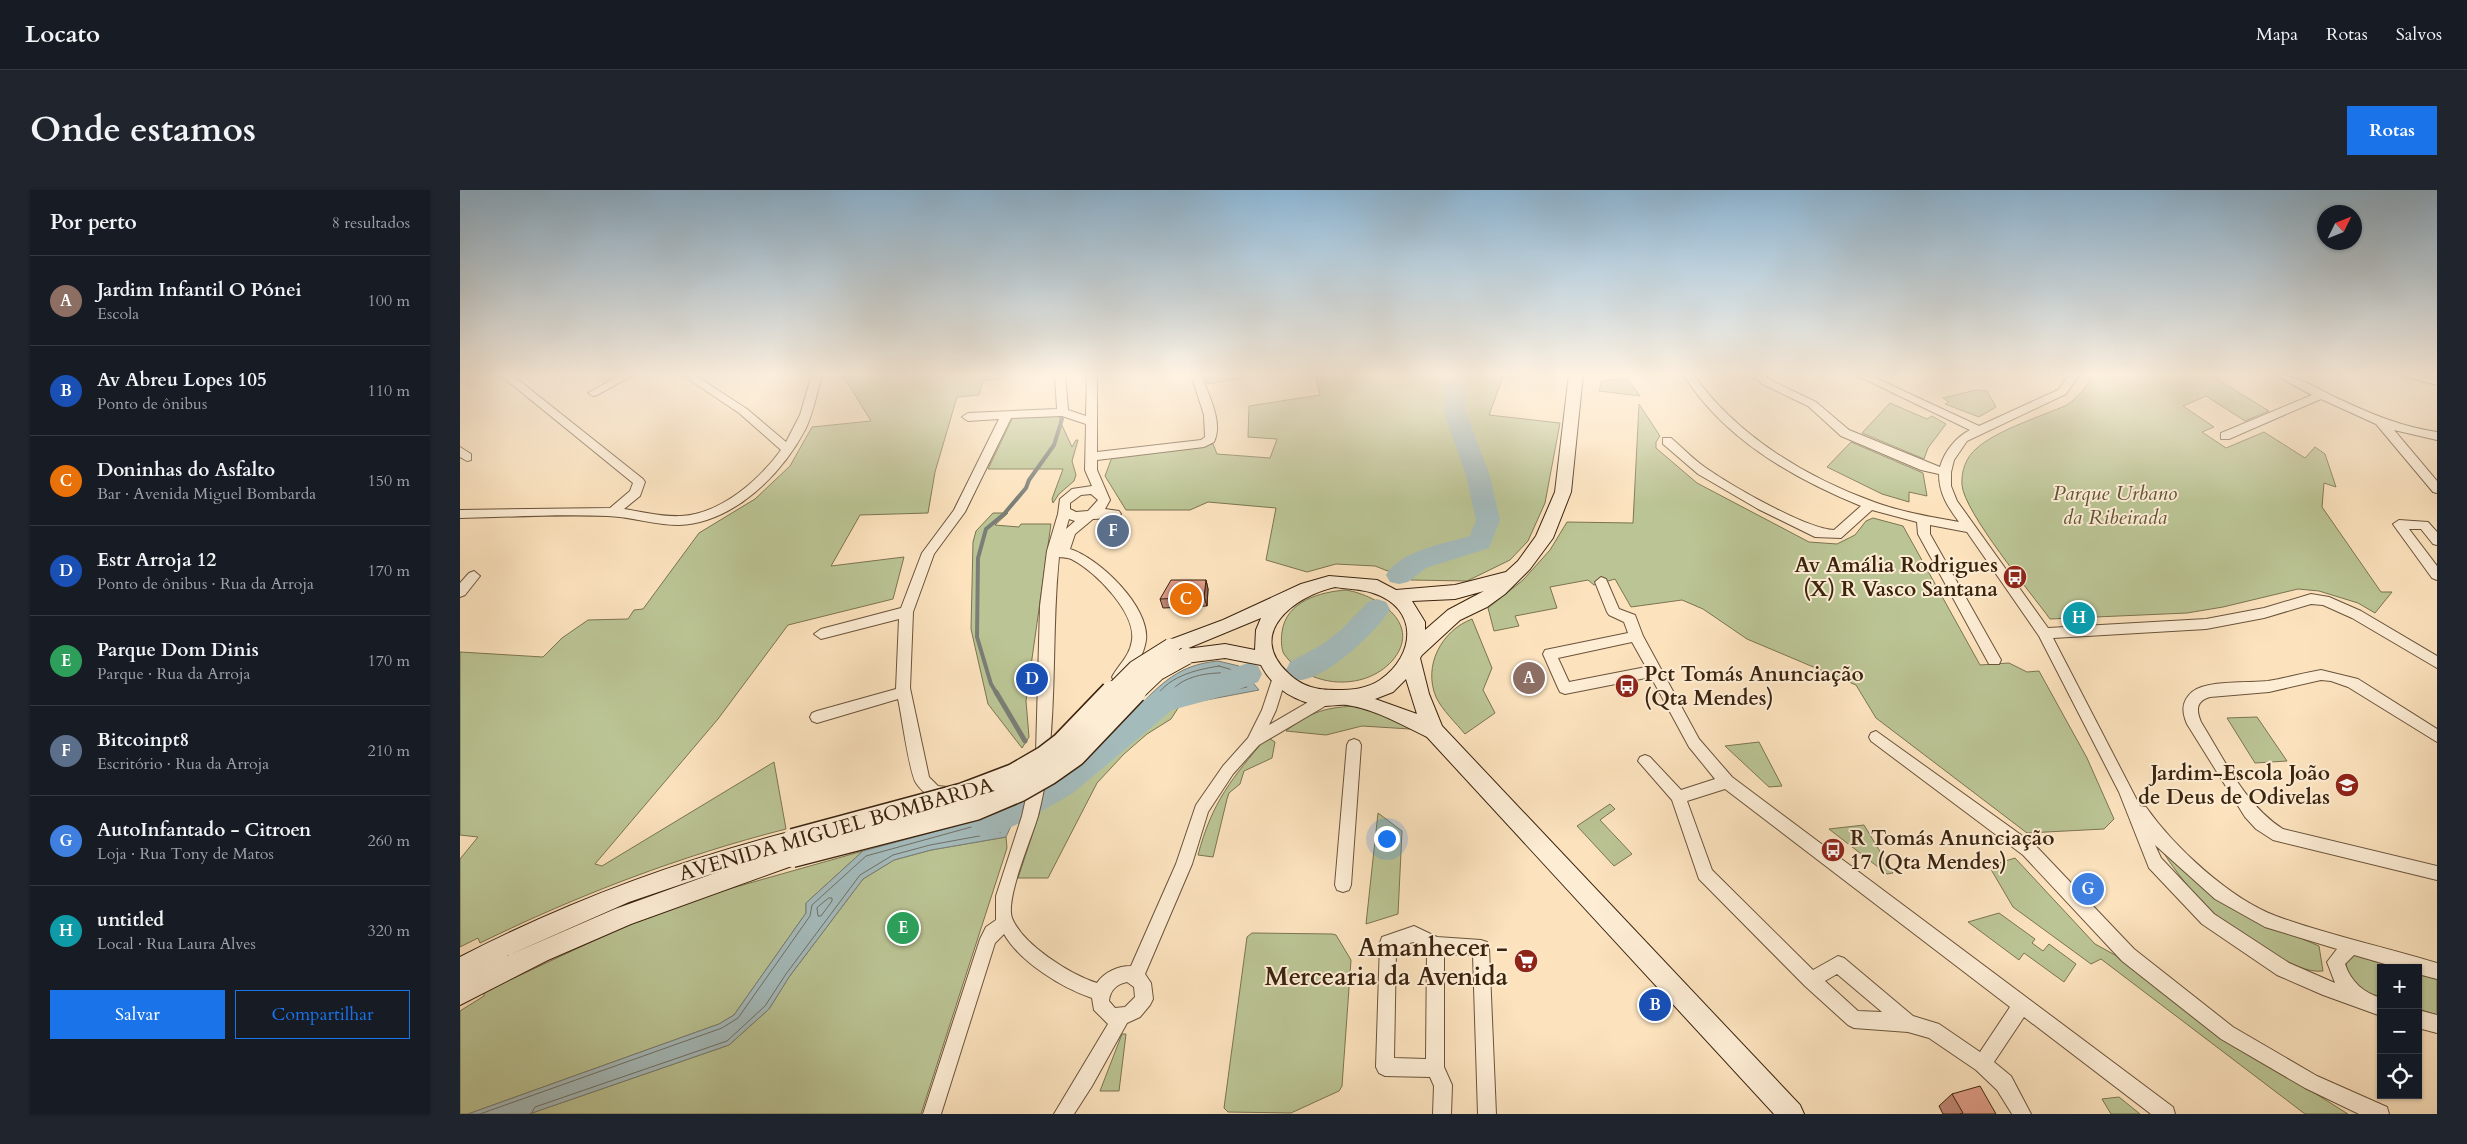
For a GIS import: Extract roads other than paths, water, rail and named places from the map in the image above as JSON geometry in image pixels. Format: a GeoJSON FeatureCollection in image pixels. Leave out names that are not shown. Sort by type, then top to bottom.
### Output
{"type":"FeatureCollection","features":[{"type":"Feature","properties":{"kind":"main road"},"geometry":{"type":"LineString","coordinates":[[1571,417],[1563,492],[1544,538],[1524,565],[1491,596],[1445,622],[1414,655],[1397,678],[1375,691],[1349,698],[1327,698],[1295,690],[1279,678],[1265,659],[1262,642],[1266,624],[1277,608],[1292,596],[1312,586],[1334,581],[1357,581],[1379,586],[1397,596],[1411,611],[1418,630],[1414,655],[1419,694],[1434,731],[1791,1114]]}},
{"type":"Feature","properties":{"kind":"main road"},"geometry":{"type":"LineString","coordinates":[[1397,596],[1455,592],[1510,577]]}},
{"type":"Feature","properties":{"kind":"main road","name":"AVENIDA MIGUEL BOMBARDA"},"geometry":{"type":"LineString","coordinates":[[460,993],[491,976],[594,927],[793,848],[971,792],[1021,771],[1047,756],[1071,736],[1144,662],[1162,651],[1229,625],[1292,596]]}},
{"type":"Feature","properties":{"kind":"main road","name":"AVENIDA MIGUEL BOMBARDA"},"geometry":{"type":"LineString","coordinates":[[460,969],[591,906],[694,869],[975,809],[1003,798],[1052,771],[1085,746],[1162,668],[1186,656],[1221,652],[1265,659]]}},
{"type":"Feature","properties":{"kind":"main road"},"geometry":{"type":"LineString","coordinates":[[1349,698],[1396,713],[1434,731]]}},
{"type":"Feature","properties":{"kind":"street"},"geometry":{"type":"LineString","coordinates":[[558,417],[639,482],[636,493],[613,512]]}},
{"type":"Feature","properties":{"kind":"street"},"geometry":{"type":"LineString","coordinates":[[750,417],[788,450]]}},
{"type":"Feature","properties":{"kind":"street"},"geometry":{"type":"LineString","coordinates":[[460,514],[613,512],[685,521],[714,513],[745,493],[772,469],[788,450],[804,417]]}},
{"type":"Feature","properties":{"kind":"street"},"geometry":{"type":"LineString","coordinates":[[1005,417],[959,512],[928,553],[906,612],[904,692],[922,780],[934,792],[961,792],[988,783],[1043,757],[1128,668],[1139,640],[1135,616],[1120,595],[1079,557],[1062,551]]}},
{"type":"Feature","properties":{"kind":"street"},"geometry":{"type":"LineString","coordinates":[[1077,417],[1091,422]]}},
{"type":"Feature","properties":{"kind":"street"},"geometry":{"type":"LineString","coordinates":[[1064,510],[1074,517],[1092,514],[1115,514],[1109,510],[1091,470],[1091,417]]}},
{"type":"Feature","properties":{"kind":"street"},"geometry":{"type":"LineString","coordinates":[[1091,457],[1204,443],[1210,439],[1212,434],[1209,417]]}},
{"type":"Feature","properties":{"kind":"street"},"geometry":{"type":"LineString","coordinates":[[1724,417],[1765,451],[1806,475],[1870,505],[1924,520],[1970,528]]}},
{"type":"Feature","properties":{"kind":"street"},"geometry":{"type":"LineString","coordinates":[[1827,417],[1845,433],[1924,467],[1945,472]]}},
{"type":"Feature","properties":{"kind":"street"},"geometry":{"type":"LineString","coordinates":[[1951,417],[1978,430]]}},
{"type":"Feature","properties":{"kind":"street"},"geometry":{"type":"LineString","coordinates":[[2006,417],[1963,438],[1955,448],[1945,472],[1947,494],[2044,632],[2126,791],[2155,863],[2208,919],[2283,969],[2323,987],[2375,1006]]}},
{"type":"Feature","properties":{"kind":"street"},"geometry":{"type":"LineString","coordinates":[[2225,436],[2269,417]]}},
{"type":"Feature","properties":{"kind":"street"},"geometry":{"type":"LineString","coordinates":[[2373,417],[2422,435],[2437,436]]}},
{"type":"Feature","properties":{"kind":"street"},"geometry":{"type":"LineString","coordinates":[[2379,420],[2432,477],[2437,489]]}},
{"type":"Feature","properties":{"kind":"street"},"geometry":{"type":"LineString","coordinates":[[1667,441],[1702,471],[1762,506],[1819,534],[1837,535],[1870,505]]}},
{"type":"Feature","properties":{"kind":"street"},"geometry":{"type":"LineString","coordinates":[[1091,470],[1064,502],[1062,523],[1053,550],[1045,638],[1043,757],[1030,816],[1004,896],[1003,917],[1019,942],[1055,972],[1080,986],[1101,992]]}},
{"type":"Feature","properties":{"kind":"street"},"geometry":{"type":"LineString","coordinates":[[1070,495],[1094,490],[1103,498]]}},
{"type":"Feature","properties":{"kind":"street"},"geometry":{"type":"LineString","coordinates":[[1052,574],[1070,532],[1100,509],[1103,498]]}},
{"type":"Feature","properties":{"kind":"street"},"geometry":{"type":"LineString","coordinates":[[1924,520],[1924,534],[1994,660]]}},
{"type":"Feature","properties":{"kind":"street"},"geometry":{"type":"LineString","coordinates":[[2437,541],[2424,525],[2399,524],[2437,575]]}},
{"type":"Feature","properties":{"kind":"street"},"geometry":{"type":"LineString","coordinates":[[460,592],[474,576]]}},
{"type":"Feature","properties":{"kind":"street"},"geometry":{"type":"LineString","coordinates":[[1601,582],[1614,612],[1630,619],[1631,637],[1654,671],[1694,743],[1727,782],[2166,1114]]}},
{"type":"Feature","properties":{"kind":"street"},"geometry":{"type":"LineString","coordinates":[[2044,632],[2206,624],[2236,620],[2321,598],[2344,607],[2437,662]]}},
{"type":"Feature","properties":{"kind":"street"},"geometry":{"type":"LineString","coordinates":[[821,634],[906,612]]}},
{"type":"Feature","properties":{"kind":"street"},"geometry":{"type":"LineString","coordinates":[[1631,637],[1550,654],[1565,688],[1654,671]]}},
{"type":"Feature","properties":{"kind":"street"},"geometry":{"type":"LineString","coordinates":[[2437,736],[2364,688],[2332,676],[2321,675],[2269,686],[2209,691],[2198,695],[2191,703],[2190,713],[2194,724],[2240,800],[2262,824],[2279,835],[2303,842],[2437,873]]}},
{"type":"Feature","properties":{"kind":"street"},"geometry":{"type":"LineString","coordinates":[[1135,976],[1184,864],[1201,810],[1228,770],[1253,742],[1269,710],[1279,678]]}},
{"type":"Feature","properties":{"kind":"street"},"geometry":{"type":"LineString","coordinates":[[817,717],[904,692]]}},
{"type":"Feature","properties":{"kind":"street"},"geometry":{"type":"LineString","coordinates":[[1253,742],[1327,698]]}},
{"type":"Feature","properties":{"kind":"street"},"geometry":{"type":"LineString","coordinates":[[1876,737],[2030,850],[2128,955],[2227,1033],[2312,1082],[2380,1114]]}},
{"type":"Feature","properties":{"kind":"street"},"geometry":{"type":"LineString","coordinates":[[1343,885],[1354,745]]}},
{"type":"Feature","properties":{"kind":"street"},"geometry":{"type":"LineString","coordinates":[[1645,761],[1678,797],[1705,874],[1811,980],[1854,1019],[1908,1023],[1933,1030],[1982,1064],[2004,1083],[2022,1114]]}},
{"type":"Feature","properties":{"kind":"street"},"geometry":{"type":"LineString","coordinates":[[1678,797],[1727,782]]}},
{"type":"Feature","properties":{"kind":"street"},"geometry":{"type":"LineString","coordinates":[[2126,791],[2157,836],[2221,894],[2271,922],[2437,971]]}},
{"type":"Feature","properties":{"kind":"street"},"geometry":{"type":"LineString","coordinates":[[932,1114],[988,939],[992,933],[1006,923]]}},
{"type":"Feature","properties":{"kind":"street"},"geometry":{"type":"LineString","coordinates":[[1435,1068],[1385,1067],[1388,942],[1414,934],[1436,945],[1481,948],[1487,1114]]}},
{"type":"Feature","properties":{"kind":"street"},"geometry":{"type":"LineString","coordinates":[[1436,945],[1435,1068],[1443,1085],[1442,1114]]}},
{"type":"Feature","properties":{"kind":"street"},"geometry":{"type":"LineString","coordinates":[[2351,946],[2336,962],[2340,978],[2351,991],[2375,1006]]}},
{"type":"Feature","properties":{"kind":"street"},"geometry":{"type":"LineString","coordinates":[[1811,980],[1838,964],[1908,1023]]}},
{"type":"Feature","properties":{"kind":"street"},"geometry":{"type":"LineString","coordinates":[[1063,1114],[1086,1080],[1121,1017],[1137,1009],[1144,998],[1142,983],[1135,976],[1118,976],[1108,982],[1101,992],[1100,1004],[1105,1013],[1121,1017]]}},
{"type":"Feature","properties":{"kind":"street"},"geometry":{"type":"LineString","coordinates":[[1982,1064],[2022,1005]]}},
{"type":"Feature","properties":{"kind":"street"},"geometry":{"type":"LineString","coordinates":[[2422,1020],[2437,1024]]}},
{"type":"Feature","properties":{"kind":"water"},"geometry":{"type":"Polygon","coordinates":[[[1218,661],[1239,666],[1259,690],[1180,705],[1134,711],[1162,684],[1181,671],[1204,663],[1218,661]]]}},
{"type":"Feature","properties":{"kind":"water"},"geometry":{"type":"Polygon","coordinates":[[[1021,804],[1006,837],[931,850],[894,860],[863,879],[789,977],[769,1009],[729,1045],[529,1114],[468,1114],[719,1024],[734,1015],[806,913],[806,903],[863,851],[1004,813],[1021,804]]]}},
{"type":"Feature","properties":{"kind":"waterway"},"geometry":{"type":"LineString","coordinates":[[1399,575],[1417,562],[1480,542],[1488,520],[1478,476],[1457,417]]}},
{"type":"Feature","properties":{"kind":"waterway"},"geometry":{"type":"LineString","coordinates":[[997,694],[991,684],[977,637],[978,558],[986,529],[1004,514],[1026,488],[1029,480],[1054,445],[1062,419]]}},
{"type":"Feature","properties":{"kind":"waterway"},"geometry":{"type":"LineString","coordinates":[[1300,670],[1342,644],[1377,609]]}},
{"type":"Feature","properties":{"kind":"waterway"},"geometry":{"type":"LineString","coordinates":[[986,824],[1019,809],[1062,784],[1163,701],[1206,690],[1248,674]]}},
{"type":"Feature","properties":{"kind":"waterway"},"geometry":{"type":"LineString","coordinates":[[996,692],[1025,741]]}},
{"type":"Feature","properties":{"kind":"place","name":"Bitcoinpt8"},"geometry":{"type":"Point","coordinates":[1113,531]}},
{"type":"Feature","properties":{"kind":"place","name":"Av Amália Rodrigues (X) R Vasco Santana"},"geometry":{"type":"Point","coordinates":[2015,577]}},
{"type":"Feature","properties":{"kind":"place","name":"Doninhas do Asfalto"},"geometry":{"type":"Point","coordinates":[1186,599]}},
{"type":"Feature","properties":{"kind":"place","name":"untitled"},"geometry":{"type":"Point","coordinates":[2079,618]}},
{"type":"Feature","properties":{"kind":"place","name":"Jardim Infantil O Pónei"},"geometry":{"type":"Point","coordinates":[1529,678]}},
{"type":"Feature","properties":{"kind":"place","name":"Estr Arroja 12"},"geometry":{"type":"Point","coordinates":[1032,679]}},
{"type":"Feature","properties":{"kind":"place","name":"Pct Tomás Anunciação (Qta Mendes)"},"geometry":{"type":"Point","coordinates":[1627,686]}},
{"type":"Feature","properties":{"kind":"place","name":"Jardim-Escola João de Deus de Odivelas"},"geometry":{"type":"Point","coordinates":[2347,785]}},
{"type":"Feature","properties":{"kind":"place","name":"R Tomás Anunciação 17 (Qta Mendes)"},"geometry":{"type":"Point","coordinates":[1833,850]}},
{"type":"Feature","properties":{"kind":"place","name":"AutoInfantado - Citroen"},"geometry":{"type":"Point","coordinates":[2088,889]}},
{"type":"Feature","properties":{"kind":"place","name":"Parque Dom Dinis"},"geometry":{"type":"Point","coordinates":[903,928]}},
{"type":"Feature","properties":{"kind":"place","name":"Amanhecer - Mercearia da Avenida"},"geometry":{"type":"Point","coordinates":[1526,961]}},
{"type":"Feature","properties":{"kind":"place","name":"Av Abreu Lopes 105"},"geometry":{"type":"Point","coordinates":[1655,1005]}},
{"type":"Feature","properties":{"kind":"park label","name":"Parque Urbano da Ribeirada"},"geometry":{"type":"Point","coordinates":[2115,505]}}]}
